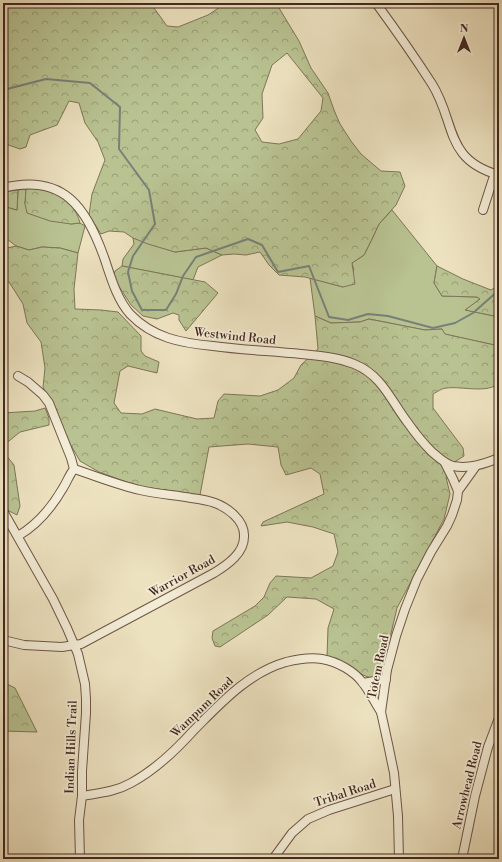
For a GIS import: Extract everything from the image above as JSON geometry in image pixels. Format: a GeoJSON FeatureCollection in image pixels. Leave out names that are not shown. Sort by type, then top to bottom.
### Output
{"type":"FeatureCollection","features":[{"type":"Feature","properties":{"kind":"street"},"geometry":{"type":"LineString","coordinates":[[376,3],[433,85],[452,136],[460,151],[480,168],[497,175],[492,182],[483,210]]}},
{"type":"Feature","properties":{"kind":"street","name":"Westwind Road"},"geometry":{"type":"LineString","coordinates":[[3,188],[22,185],[40,185],[59,191],[74,202],[90,224],[118,296],[124,306],[136,320],[153,332],[173,340],[196,344],[322,356],[341,360],[358,366],[372,374],[382,384],[407,423],[418,437],[445,463]]}},
{"type":"Feature","properties":{"kind":"street"},"geometry":{"type":"LineString","coordinates":[[18,376],[38,390],[49,403],[74,469],[69,474],[59,494],[45,513],[18,536]]}},
{"type":"Feature","properties":{"kind":"street"},"geometry":{"type":"LineString","coordinates":[[445,463],[451,466],[476,466],[499,458]]}},
{"type":"Feature","properties":{"kind":"street"},"geometry":{"type":"LineString","coordinates":[[445,463],[454,479],[458,491]]}},
{"type":"Feature","properties":{"kind":"street","name":"Totem Road"},"geometry":{"type":"LineString","coordinates":[[399,859],[398,816],[395,789],[391,758],[381,712],[387,670],[405,609],[417,579],[452,515],[457,500],[458,491],[476,466]]}},
{"type":"Feature","properties":{"kind":"street","name":"Warrior Road"},"geometry":{"type":"LineString","coordinates":[[74,469],[122,486],[142,491],[202,499],[216,503],[230,511],[235,516],[242,526],[244,534],[243,544],[239,552],[227,565],[81,644],[74,646]]}},
{"type":"Feature","properties":{"kind":"street","name":"Indian Hills Trail"},"geometry":{"type":"LineString","coordinates":[[3,511],[53,598],[78,654],[86,700],[82,796],[79,820],[80,859]]}},
{"type":"Feature","properties":{"kind":"street"},"geometry":{"type":"LineString","coordinates":[[3,640],[24,645],[62,647],[74,646]]}},
{"type":"Feature","properties":{"kind":"street","name":"Wampum Road"},"geometry":{"type":"LineString","coordinates":[[82,796],[100,794],[115,790],[141,776],[174,750],[234,691],[250,679],[278,664],[304,658],[324,659],[331,661],[348,669],[363,683],[381,712]]}},
{"type":"Feature","properties":{"kind":"street"},"geometry":{"type":"LineString","coordinates":[[363,683],[386,679]]}},
{"type":"Feature","properties":{"kind":"street","name":"Arrowhead Road"},"geometry":{"type":"LineString","coordinates":[[462,859],[477,789],[490,741],[499,718]]}},
{"type":"Feature","properties":{"kind":"street","name":"Tribal Road"},"geometry":{"type":"LineString","coordinates":[[273,859],[292,833],[308,819],[329,810],[395,789]]}},
{"type":"Feature","properties":{"kind":"green space"},"geometry":{"type":"Polygon","coordinates":[[[3,3],[153,3],[154,8],[167,26],[178,27],[208,15],[226,3],[276,3],[299,41],[311,68],[328,93],[340,124],[351,141],[361,154],[381,171],[400,172],[405,186],[396,205],[379,224],[364,255],[352,263],[355,284],[343,287],[305,277],[279,275],[269,265],[260,252],[246,255],[222,255],[206,248],[175,252],[148,244],[133,238],[124,232],[109,231],[101,234],[89,215],[92,194],[105,160],[98,142],[85,123],[79,103],[69,101],[57,125],[30,135],[26,147],[20,149],[3,143],[3,3]],[[287,53],[272,65],[262,94],[263,118],[255,130],[262,142],[279,144],[298,139],[321,111],[323,98],[287,53]]]}},
{"type":"Feature","properties":{"kind":"green space"},"geometry":{"type":"Polygon","coordinates":[[[499,69],[499,98],[495,92],[495,72],[499,69]]]}},
{"type":"Feature","properties":{"kind":"green space"},"geometry":{"type":"Polygon","coordinates":[[[36,188],[55,193],[64,198],[74,209],[80,223],[71,224],[50,221],[27,213],[25,204],[26,189],[36,188]]]}},
{"type":"Feature","properties":{"kind":"green space"},"geometry":{"type":"Polygon","coordinates":[[[26,189],[25,204],[71,224],[80,223],[85,226],[78,253],[60,248],[42,247],[29,250],[16,246],[7,239],[3,222],[3,206],[17,210],[18,190],[26,189]]]}},
{"type":"Feature","properties":{"kind":"green space"},"geometry":{"type":"Polygon","coordinates":[[[18,190],[17,210],[3,206],[3,192],[18,190]]]}},
{"type":"Feature","properties":{"kind":"green space"},"geometry":{"type":"Polygon","coordinates":[[[392,210],[437,266],[434,283],[442,296],[477,297],[480,299],[466,310],[499,317],[499,346],[444,334],[442,329],[425,330],[369,319],[360,322],[331,323],[315,316],[310,278],[343,287],[354,270],[352,263],[364,255],[379,224],[392,210]]]}},
{"type":"Feature","properties":{"kind":"green space"},"geometry":{"type":"Polygon","coordinates":[[[133,238],[175,252],[206,248],[222,255],[198,267],[193,280],[122,266],[123,259],[134,244],[133,238]]]}},
{"type":"Feature","properties":{"kind":"green space"},"geometry":{"type":"Polygon","coordinates":[[[16,246],[29,250],[42,247],[60,248],[78,253],[74,289],[75,309],[118,312],[141,336],[141,351],[145,356],[159,362],[157,373],[128,366],[120,371],[114,403],[121,413],[142,414],[155,409],[197,419],[214,418],[218,401],[224,394],[260,396],[278,390],[294,378],[301,365],[318,349],[315,316],[331,323],[360,322],[369,319],[425,330],[442,329],[445,334],[499,346],[499,383],[482,389],[445,388],[433,394],[433,408],[463,448],[464,456],[456,461],[446,477],[450,494],[444,519],[397,608],[386,655],[380,673],[371,678],[363,675],[353,668],[327,657],[328,628],[334,609],[316,599],[287,597],[268,615],[220,647],[215,646],[212,638],[213,631],[255,606],[264,597],[270,583],[276,576],[311,578],[333,566],[338,552],[334,534],[313,527],[287,522],[261,526],[263,522],[324,494],[320,474],[311,468],[286,475],[281,465],[278,447],[248,444],[209,447],[200,495],[138,486],[99,472],[80,461],[65,435],[43,387],[45,368],[41,342],[27,323],[23,304],[9,282],[3,282],[3,249],[16,246]]]}},
{"type":"Feature","properties":{"kind":"green space"},"geometry":{"type":"Polygon","coordinates":[[[122,266],[205,282],[218,293],[186,331],[179,320],[179,315],[173,313],[157,319],[143,316],[131,305],[113,277],[115,271],[122,266]]]}},
{"type":"Feature","properties":{"kind":"green space"},"geometry":{"type":"Polygon","coordinates":[[[437,266],[463,279],[491,290],[499,285],[499,317],[465,310],[480,299],[477,297],[442,296],[434,283],[437,266]]]}},
{"type":"Feature","properties":{"kind":"green space"},"geometry":{"type":"Polygon","coordinates":[[[45,408],[49,418],[49,425],[20,432],[4,445],[5,454],[14,465],[20,506],[17,515],[5,509],[3,504],[3,413],[35,411],[45,408]]]}},
{"type":"Feature","properties":{"kind":"green space"},"geometry":{"type":"Polygon","coordinates":[[[3,683],[15,688],[37,732],[3,731],[3,683]]]}},
{"type":"Feature","properties":{"kind":"waterway"},"geometry":{"type":"LineString","coordinates":[[3,90],[46,79],[90,83],[120,107],[119,149],[149,190],[155,224],[133,256],[128,272],[132,291],[142,310],[166,310],[176,294],[183,276],[196,257],[248,239],[262,245],[278,272],[309,266],[329,317],[348,320],[368,314],[388,316],[433,328],[455,323],[473,313],[499,290]]}}]}
